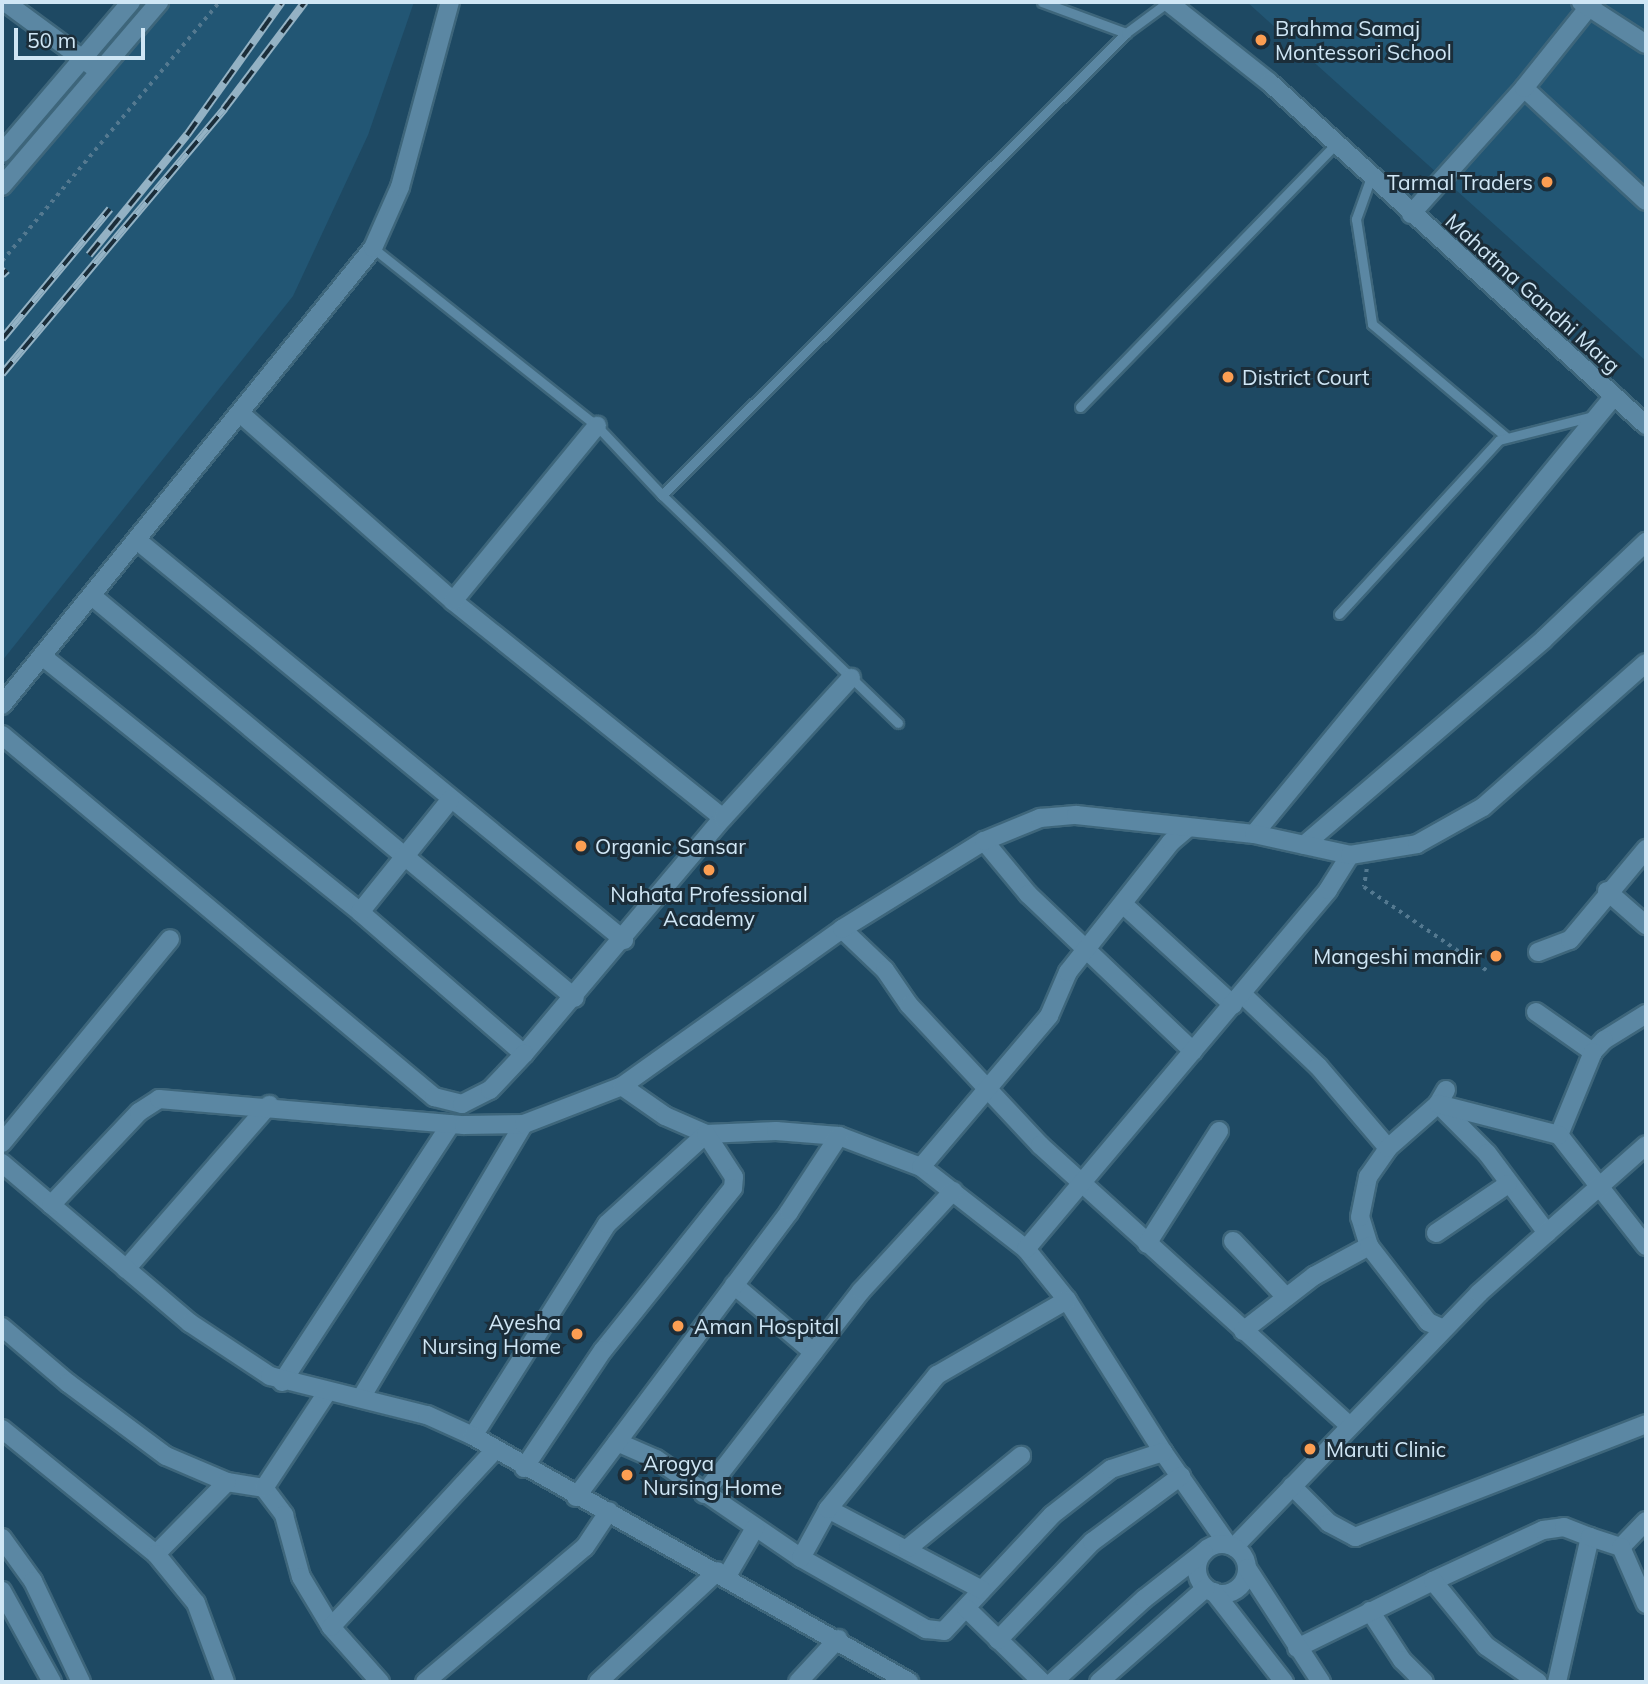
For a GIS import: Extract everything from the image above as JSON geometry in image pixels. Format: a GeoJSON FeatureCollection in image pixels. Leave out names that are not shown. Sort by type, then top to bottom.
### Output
{"type":"FeatureCollection","features":[{"type":"Feature","properties":{"kind":"street"},"geometry":{"type":"LineString","coordinates":[[5,2],[85,57],[99,71]]}},
{"type":"Feature","properties":{"kind":"street"},"geometry":{"type":"LineString","coordinates":[[2,153],[131,2]]}},
{"type":"Feature","properties":{"kind":"street"},"geometry":{"type":"LineString","coordinates":[[2,186],[159,2]]}},
{"type":"Feature","properties":{"kind":"street"},"geometry":{"type":"LineString","coordinates":[[2,705],[138,541],[373,248],[400,187],[447,8],[463,2]]}},
{"type":"Feature","properties":{"kind":"street","name":"Mahatma Gandhi Marg"},"geometry":{"type":"LineString","coordinates":[[1168,2],[1269,82],[1646,425]]}},
{"type":"Feature","properties":{"kind":"street"},"geometry":{"type":"LineString","coordinates":[[1411,214],[1524,88],[1587,4],[1646,44]]}},
{"type":"Feature","properties":{"kind":"street"},"geometry":{"type":"LineString","coordinates":[[1524,88],[1646,201]]}},
{"type":"Feature","properties":{"kind":"street"},"geometry":{"type":"LineString","coordinates":[[1254,834],[1614,396]]}},
{"type":"Feature","properties":{"kind":"street"},"geometry":{"type":"LineString","coordinates":[[241,414],[453,601],[723,818]]}},
{"type":"Feature","properties":{"kind":"street"},"geometry":{"type":"LineString","coordinates":[[453,601],[597,426]]}},
{"type":"Feature","properties":{"kind":"street"},"geometry":{"type":"LineString","coordinates":[[138,541],[450,800],[624,940]]}},
{"type":"Feature","properties":{"kind":"street"},"geometry":{"type":"LineString","coordinates":[[1304,845],[1544,639],[1646,542]]}},
{"type":"Feature","properties":{"kind":"street"},"geometry":{"type":"LineString","coordinates":[[92,596],[575,998]]}},
{"type":"Feature","properties":{"kind":"street"},"geometry":{"type":"LineString","coordinates":[[42,656],[360,912],[524,1054]]}},
{"type":"Feature","properties":{"kind":"street"},"geometry":{"type":"LineString","coordinates":[[51,1205],[139,1112],[159,1099],[269,1105],[451,1124],[524,1124],[622,1086],[842,929],[984,841],[1040,818],[1076,814],[1254,834],[1350,855],[1417,844],[1483,807],[1646,663]]}},
{"type":"Feature","properties":{"kind":"street"},"geometry":{"type":"LineString","coordinates":[[2,735],[433,1097],[462,1104],[490,1090],[524,1054],[624,940],[723,818],[851,678]]}},
{"type":"Feature","properties":{"kind":"street"},"geometry":{"type":"LineString","coordinates":[[360,912],[450,800]]}},
{"type":"Feature","properties":{"kind":"street"},"geometry":{"type":"LineString","coordinates":[[921,1167],[1049,1016],[1068,972],[1124,905],[1171,842],[1189,827]]}},
{"type":"Feature","properties":{"kind":"street"},"geometry":{"type":"LineString","coordinates":[[984,841],[1028,894],[1193,1051]]}},
{"type":"Feature","properties":{"kind":"street"},"geometry":{"type":"LineString","coordinates":[[1538,951],[1570,940],[1607,891],[1646,849]]}},
{"type":"Feature","properties":{"kind":"street"},"geometry":{"type":"LineString","coordinates":[[1026,1249],[1083,1185],[1328,890],[1350,855]]}},
{"type":"Feature","properties":{"kind":"street"},"geometry":{"type":"LineString","coordinates":[[1607,891],[1646,925]]}},
{"type":"Feature","properties":{"kind":"street"},"geometry":{"type":"LineString","coordinates":[[1124,905],[1318,1066],[1388,1148]]}},
{"type":"Feature","properties":{"kind":"street"},"geometry":{"type":"LineString","coordinates":[[842,929],[885,970],[909,1005],[984,1090],[1147,1244],[1349,1426]]}},
{"type":"Feature","properties":{"kind":"street"},"geometry":{"type":"LineString","coordinates":[[2,1143],[170,939]]}},
{"type":"Feature","properties":{"kind":"street"},"geometry":{"type":"LineString","coordinates":[[1536,1012],[1594,1052]]}},
{"type":"Feature","properties":{"kind":"street"},"geometry":{"type":"LineString","coordinates":[[1646,1014],[1604,1040],[1594,1052],[1559,1135],[1561,1143],[1601,1187],[1646,1246]]}},
{"type":"Feature","properties":{"kind":"street"},"geometry":{"type":"LineString","coordinates":[[622,1086],[665,1116],[706,1134],[776,1131],[839,1136],[921,1167],[1026,1249],[1067,1300],[1163,1452],[1247,1568],[1321,1682]]}},
{"type":"Feature","properties":{"kind":"street"},"geometry":{"type":"LineString","coordinates":[[1442,1097],[1388,1148],[1368,1177],[1360,1207],[1368,1246],[1428,1322],[1444,1329]]}},
{"type":"Feature","properties":{"kind":"street"},"geometry":{"type":"LineString","coordinates":[[1442,1097],[1559,1135]]}},
{"type":"Feature","properties":{"kind":"street"},"geometry":{"type":"LineString","coordinates":[[1442,1097],[1488,1153],[1508,1184],[1547,1233]]}},
{"type":"Feature","properties":{"kind":"street"},"geometry":{"type":"LineString","coordinates":[[126,1269],[269,1105]]}},
{"type":"Feature","properties":{"kind":"street"},"geometry":{"type":"LineString","coordinates":[[282,1382],[451,1124]]}},
{"type":"Feature","properties":{"kind":"street"},"geometry":{"type":"LineString","coordinates":[[361,1398],[524,1124]]}},
{"type":"Feature","properties":{"kind":"street"},"geometry":{"type":"LineString","coordinates":[[1147,1244],[1219,1131]]}},
{"type":"Feature","properties":{"kind":"street"},"geometry":{"type":"LineString","coordinates":[[473,1436],[607,1224],[706,1134]]}},
{"type":"Feature","properties":{"kind":"street"},"geometry":{"type":"LineString","coordinates":[[524,1468],[603,1350],[733,1188],[734,1177],[706,1134]]}},
{"type":"Feature","properties":{"kind":"street"},"geometry":{"type":"LineString","coordinates":[[576,1497],[734,1285],[839,1136]]}},
{"type":"Feature","properties":{"kind":"street"},"geometry":{"type":"LineString","coordinates":[[1053,1682],[1144,1599],[1204,1552],[1215,1545],[1231,1546],[1444,1329],[1646,1145]]}},
{"type":"Feature","properties":{"kind":"street"},"geometry":{"type":"LineString","coordinates":[[2,1163],[190,1322],[282,1382],[326,1394],[361,1398],[427,1416],[473,1436],[524,1468],[576,1497],[609,1511],[838,1639],[909,1682]]}},
{"type":"Feature","properties":{"kind":"street"},"geometry":{"type":"LineString","coordinates":[[1436,1233],[1508,1184]]}},
{"type":"Feature","properties":{"kind":"street"},"geometry":{"type":"LineString","coordinates":[[704,1494],[861,1290],[953,1191]]}},
{"type":"Feature","properties":{"kind":"street"},"geometry":{"type":"LineString","coordinates":[[1233,1241],[1286,1297]]}},
{"type":"Feature","properties":{"kind":"street"},"geometry":{"type":"LineString","coordinates":[[1243,1331],[1286,1297],[1368,1246]]}},
{"type":"Feature","properties":{"kind":"street"},"geometry":{"type":"LineString","coordinates":[[734,1285],[813,1352]]}},
{"type":"Feature","properties":{"kind":"street"},"geometry":{"type":"LineString","coordinates":[[801,1558],[828,1509],[937,1375],[1067,1300]]}},
{"type":"Feature","properties":{"kind":"street"},"geometry":{"type":"LineString","coordinates":[[2,1327],[136,1436],[166,1456],[227,1482],[264,1488],[284,1515],[300,1577],[331,1627],[380,1682]]}},
{"type":"Feature","properties":{"kind":"street"},"geometry":{"type":"LineString","coordinates":[[264,1488],[326,1394]]}},
{"type":"Feature","properties":{"kind":"street"},"geometry":{"type":"LineString","coordinates":[[1292,1486],[1329,1524],[1355,1537],[1646,1424]]}},
{"type":"Feature","properties":{"kind":"street"},"geometry":{"type":"LineString","coordinates":[[2,1429],[156,1554],[196,1603],[225,1682]]}},
{"type":"Feature","properties":{"kind":"street"},"geometry":{"type":"LineString","coordinates":[[617,1442],[656,1458],[704,1494],[801,1558],[926,1629],[944,1631],[1052,1515],[1111,1469],[1163,1452]]}},
{"type":"Feature","properties":{"kind":"street"},"geometry":{"type":"LineString","coordinates":[[331,1627],[495,1450]]}},
{"type":"Feature","properties":{"kind":"street"},"geometry":{"type":"LineString","coordinates":[[908,1548],[1021,1456]]}},
{"type":"Feature","properties":{"kind":"street"},"geometry":{"type":"LineString","coordinates":[[998,1640],[1092,1542],[1181,1476]]}},
{"type":"Feature","properties":{"kind":"street"},"geometry":{"type":"LineString","coordinates":[[156,1554],[227,1482]]}},
{"type":"Feature","properties":{"kind":"street"},"geometry":{"type":"LineString","coordinates":[[828,1509],[908,1548],[982,1590]]}},
{"type":"Feature","properties":{"kind":"street"},"geometry":{"type":"LineString","coordinates":[[425,1682],[585,1547],[609,1511]]}},
{"type":"Feature","properties":{"kind":"street"},"geometry":{"type":"LineString","coordinates":[[1621,1547],[1646,1521]]}},
{"type":"Feature","properties":{"kind":"street"},"geometry":{"type":"LineString","coordinates":[[1297,1648],[1543,1530],[1563,1527],[1621,1547],[1646,1604]]}},
{"type":"Feature","properties":{"kind":"street"},"geometry":{"type":"LineString","coordinates":[[598,1682],[722,1574],[755,1528]]}},
{"type":"Feature","properties":{"kind":"street"},"geometry":{"type":"LineString","coordinates":[[1557,1682],[1590,1537]]}},
{"type":"Feature","properties":{"kind":"street"},"geometry":{"type":"LineString","coordinates":[[2,1538],[33,1581],[81,1682]]}},
{"type":"Feature","properties":{"kind":"street"},"geometry":{"type":"LineString","coordinates":[[1204,1552],[1197,1567],[1210,1590],[1284,1682]]}},
{"type":"Feature","properties":{"kind":"street"},"geometry":{"type":"LineString","coordinates":[[1100,1682],[1210,1590],[1237,1589],[1247,1568]]}},
{"type":"Feature","properties":{"kind":"street"},"geometry":{"type":"LineString","coordinates":[[1433,1581],[1486,1646],[1538,1682]]}},
{"type":"Feature","properties":{"kind":"street"},"geometry":{"type":"LineString","coordinates":[[2,1591],[52,1682]]}},
{"type":"Feature","properties":{"kind":"street"},"geometry":{"type":"LineString","coordinates":[[966,1608],[1042,1682]]}},
{"type":"Feature","properties":{"kind":"street"},"geometry":{"type":"LineString","coordinates":[[1370,1611],[1402,1660],[1424,1682]]}},
{"type":"Feature","properties":{"kind":"street"},"geometry":{"type":"LineString","coordinates":[[798,1682],[838,1639]]}},
{"type":"Feature","properties":{"kind":"lane"},"geometry":{"type":"LineString","coordinates":[[1042,2],[1126,33]]}},
{"type":"Feature","properties":{"kind":"lane"},"geometry":{"type":"LineString","coordinates":[[662,495],[1126,33],[1168,2]]}},
{"type":"Feature","properties":{"kind":"lane"},"geometry":{"type":"LineString","coordinates":[[1080,407],[1336,144]]}},
{"type":"Feature","properties":{"kind":"lane"},"geometry":{"type":"LineString","coordinates":[[1371,177],[1356,219],[1372,324],[1505,436]]}},
{"type":"Feature","properties":{"kind":"lane"},"geometry":{"type":"LineString","coordinates":[[373,248],[597,426],[662,495],[898,723]]}},
{"type":"Feature","properties":{"kind":"lane"},"geometry":{"type":"LineString","coordinates":[[1339,614],[1505,436],[1597,416]]}},
{"type":"Feature","properties":{"kind":"path"},"geometry":{"type":"LineString","coordinates":[[2,261],[219,2]]}},
{"type":"Feature","properties":{"kind":"path"},"geometry":{"type":"LineString","coordinates":[[1370,852],[1364,887],[1486,970]]}},
{"type":"Feature","properties":{"kind":"shaded area"},"geometry":{"type":"Polygon","coordinates":[[[171,2],[414,2],[368,135],[293,296],[2,661],[2,201],[171,2]]]}},
{"type":"Feature","properties":{"kind":"shaded area","name":"Tarmal Traders"},"geometry":{"type":"Polygon","coordinates":[[[1247,2],[1646,2],[1646,361],[1247,2]]]}},
{"type":"Feature","properties":{"kind":"railway"},"geometry":{"type":"LineString","coordinates":[[89,255],[187,135],[282,2]]}},
{"type":"Feature","properties":{"kind":"railway"},"geometry":{"type":"LineString","coordinates":[[2,374],[224,109],[305,2]]}},
{"type":"Feature","properties":{"kind":"railway"},"geometry":{"type":"LineString","coordinates":[[2,339],[110,209]]}},
{"type":"Feature","properties":{"kind":"railway"},"geometry":{"type":"LineString","coordinates":[[2,275],[7,270]]}},
{"type":"Feature","properties":{"kind":"place","name":"Brahma Samaj Montessori School"},"geometry":{"type":"Point","coordinates":[1261,40]}},
{"type":"Feature","properties":{"kind":"place","name":"Tarmal Traders"},"geometry":{"type":"Point","coordinates":[1547,182]}},
{"type":"Feature","properties":{"kind":"place","name":"District Court"},"geometry":{"type":"Point","coordinates":[1228,377]}},
{"type":"Feature","properties":{"kind":"place","name":"Organic Sansar"},"geometry":{"type":"Point","coordinates":[581,846]}},
{"type":"Feature","properties":{"kind":"place","name":"Nahata Professional Academy"},"geometry":{"type":"Point","coordinates":[709,870]}},
{"type":"Feature","properties":{"kind":"place","name":"Mangeshi mandir"},"geometry":{"type":"Point","coordinates":[1496,956]}},
{"type":"Feature","properties":{"kind":"place","name":"Aman Hospital"},"geometry":{"type":"Point","coordinates":[678,1326]}},
{"type":"Feature","properties":{"kind":"place","name":"Ayesha Nursing Home"},"geometry":{"type":"Point","coordinates":[577,1334]}},
{"type":"Feature","properties":{"kind":"place","name":"Maruti Clinic"},"geometry":{"type":"Point","coordinates":[1310,1449]}},
{"type":"Feature","properties":{"kind":"place","name":"Arogya Nursing Home"},"geometry":{"type":"Point","coordinates":[627,1475]}}]}
